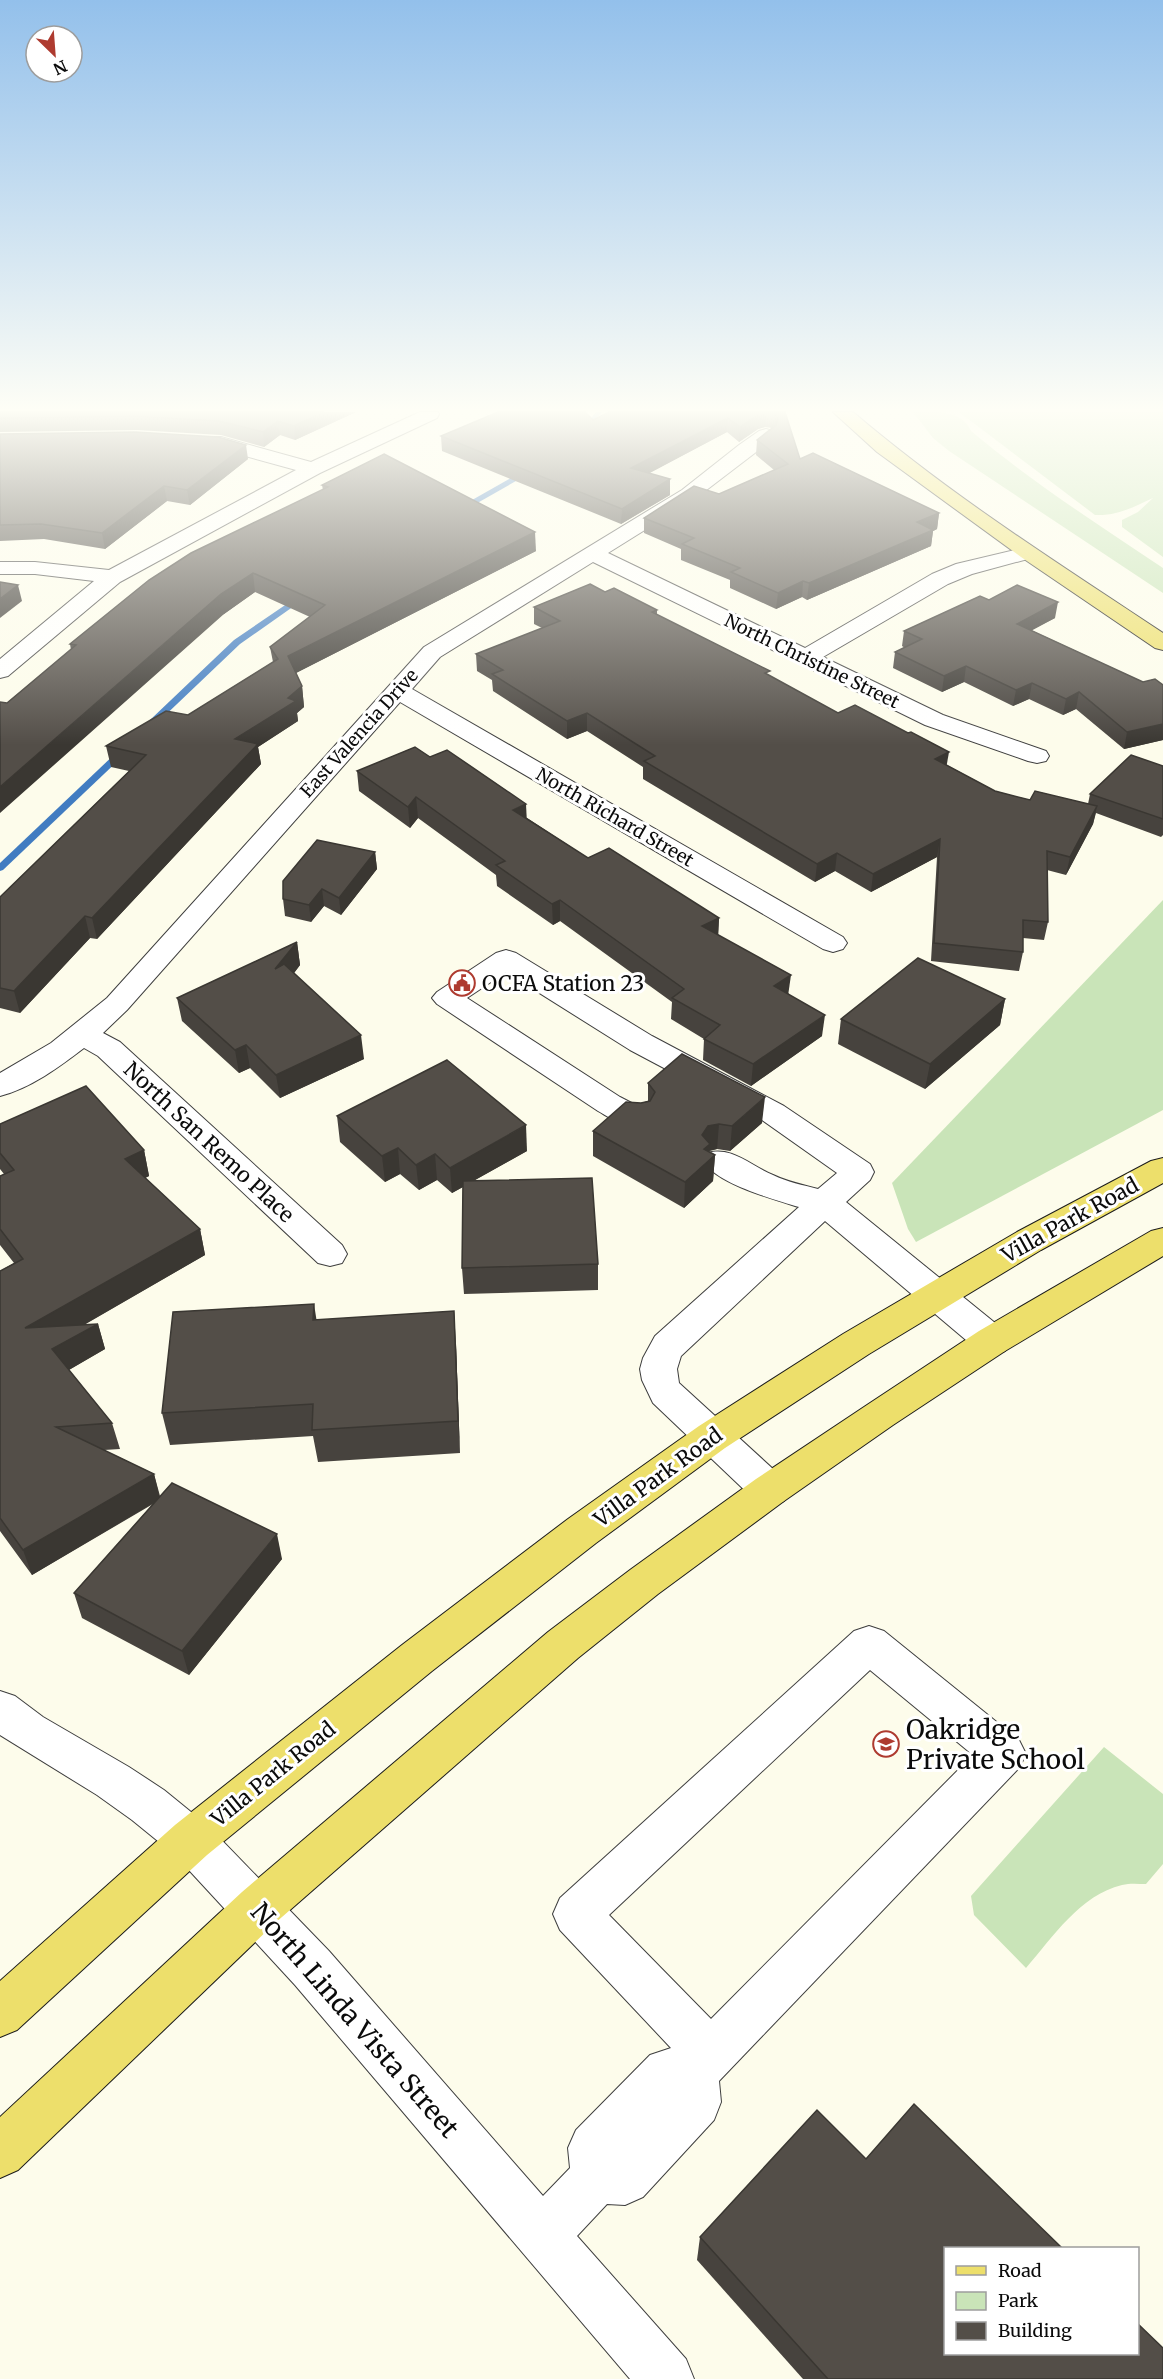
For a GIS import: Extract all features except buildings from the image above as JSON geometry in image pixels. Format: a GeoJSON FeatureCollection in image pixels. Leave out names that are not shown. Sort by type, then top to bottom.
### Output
{"type":"FeatureCollection","features":[{"type":"Feature","properties":{"kind":"main road"},"geometry":{"type":"LineString","coordinates":[[987,523],[1163,643]]}},
{"type":"Feature","properties":{"kind":"main road","name":"Villa Park Road"},"geometry":{"type":"LineString","coordinates":[[0,2013],[191,1840],[417,1658],[582,1531],[712,1437],[856,1344],[1038,1236],[1163,1169]]}},
{"type":"Feature","properties":{"kind":"main road"},"geometry":{"type":"LineString","coordinates":[[0,2152],[258,1908],[563,1645],[644,1582],[770,1490],[992,1341],[1163,1240]]}},
{"type":"Feature","properties":{"kind":"street"},"geometry":{"type":"LineString","coordinates":[[0,671],[112,577],[212,523]]}},
{"type":"Feature","properties":{"kind":"street","name":"East Valencia Drive"},"geometry":{"type":"LineString","coordinates":[[0,1086],[45,1063],[84,1035],[117,1004],[432,652],[642,523]]}},
{"type":"Feature","properties":{"kind":"street","name":"North Christine Street"},"geometry":{"type":"LineString","coordinates":[[592,553],[934,720],[1037,756]]}},
{"type":"Feature","properties":{"kind":"street"},"geometry":{"type":"LineString","coordinates":[[805,658],[940,579],[964,568],[1028,553]]}},
{"type":"Feature","properties":{"kind":"street"},"geometry":{"type":"LineString","coordinates":[[0,568],[35,568],[112,577]]}},
{"type":"Feature","properties":{"kind":"street","name":"North Richard Street"},"geometry":{"type":"LineString","coordinates":[[397,690],[832,943]]}},
{"type":"Feature","properties":{"kind":"street"},"geometry":{"type":"LineString","coordinates":[[636,1118],[609,1104],[447,998],[506,959],[641,1043],[772,1113],[858,1172],[668,1346],[660,1358],[657,1374],[666,1393],[770,1490]]}},
{"type":"Feature","properties":{"kind":"street","name":"North San Remo Place"},"geometry":{"type":"LineString","coordinates":[[84,1035],[109,1049],[330,1254]]}},
{"type":"Feature","properties":{"kind":"street"},"geometry":{"type":"LineString","coordinates":[[719,1161],[762,1184],[825,1203],[992,1341]]}},
{"type":"Feature","properties":{"kind":"street"},"geometry":{"type":"LineString","coordinates":[[542,2235],[596,2178],[625,2179],[696,2102],[702,2062],[1004,1754],[869,1644],[576,1914],[702,2062]]}},
{"type":"Feature","properties":{"kind":"street","name":"North Linda Vista Street"},"geometry":{"type":"LineString","coordinates":[[0,1710],[28,1731],[113,1781],[148,1805],[191,1840],[258,1908],[312,1968],[666,2379]]}},
{"type":"Feature","properties":{"kind":"green space"},"geometry":{"type":"Polygon","coordinates":[[[1058,523],[1096,523],[1163,568],[1163,593],[1058,523]]]}},
{"type":"Feature","properties":{"kind":"green space"},"geometry":{"type":"Polygon","coordinates":[[[1122,523],[1163,523],[1163,557],[1122,527],[1122,523]]]}},
{"type":"Feature","properties":{"kind":"green space"},"geometry":{"type":"Polygon","coordinates":[[[1163,900],[1163,1110],[916,1242],[908,1229],[892,1183],[1163,900]]]}},
{"type":"Feature","properties":{"kind":"green space"},"geometry":{"type":"Polygon","coordinates":[[[1104,1747],[1163,1794],[1163,1864],[1146,1884],[1125,1884],[1107,1890],[1080,1907],[1026,1968],[974,1915],[971,1896],[1104,1747]]]}},
{"type":"Feature","properties":{"kind":"waterway"},"geometry":{"type":"LineString","coordinates":[[153,722],[237,642],[300,599]]}},
{"type":"Feature","properties":{"kind":"waterway"},"geometry":{"type":"LineString","coordinates":[[0,868],[121,753]]}},
{"type":"Feature","properties":{"kind":"place","name":"OCFA Station 23"},"geometry":{"type":"Point","coordinates":[462,983]}},
{"type":"Feature","properties":{"kind":"place","name":"Oakridge Private School"},"geometry":{"type":"Point","coordinates":[886,1744]}}]}
